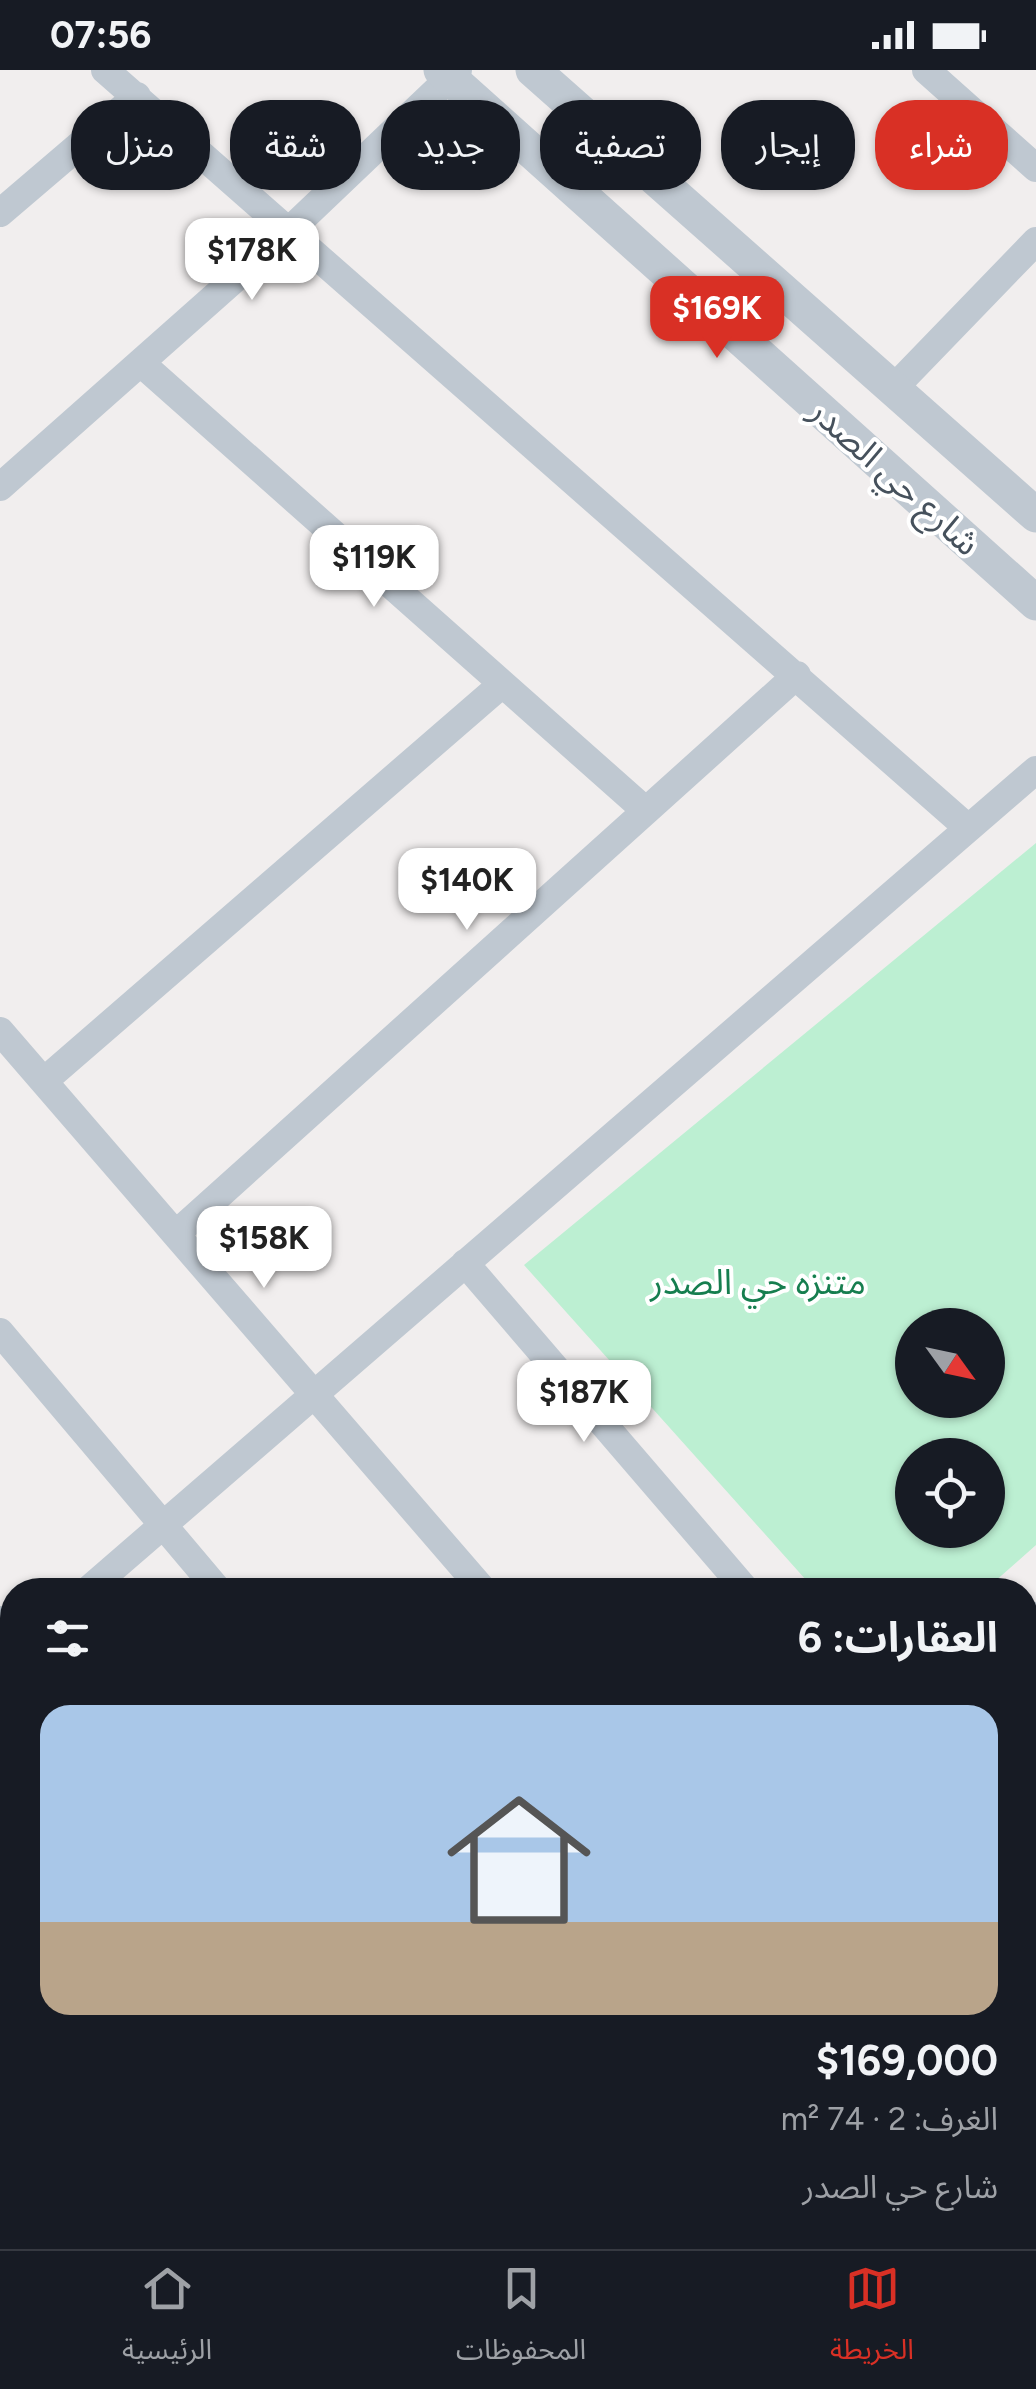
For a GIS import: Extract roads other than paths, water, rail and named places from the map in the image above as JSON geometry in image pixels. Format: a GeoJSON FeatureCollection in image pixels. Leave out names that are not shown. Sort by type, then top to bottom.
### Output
{"type":"FeatureCollection","features":[{"type":"Feature","properties":{"kind":"street"},"geometry":{"type":"LineString","coordinates":[[105,70],[968,828]]}},
{"type":"Feature","properties":{"kind":"street","name":"شارع حي الصدر"},"geometry":{"type":"LineString","coordinates":[[533,70],[1036,515]]}},
{"type":"Feature","properties":{"kind":"street"},"geometry":{"type":"LineString","coordinates":[[926,70],[1036,168]]}},
{"type":"Feature","properties":{"kind":"street"},"geometry":{"type":"LineString","coordinates":[[0,487],[290,230],[450,73]]}},
{"type":"Feature","properties":{"kind":"street","name":"شارع حي الصدر"},"geometry":{"type":"LineString","coordinates":[[450,73],[1036,603]]}},
{"type":"Feature","properties":{"kind":"street"},"geometry":{"type":"LineString","coordinates":[[0,213],[137,96]]}},
{"type":"Feature","properties":{"kind":"street"},"geometry":{"type":"LineString","coordinates":[[892,390],[1036,242]]}},
{"type":"Feature","properties":{"kind":"street"},"geometry":{"type":"LineString","coordinates":[[142,364],[646,811]]}},
{"type":"Feature","properties":{"kind":"street"},"geometry":{"type":"LineString","coordinates":[[176,1234],[797,676]]}},
{"type":"Feature","properties":{"kind":"street"},"geometry":{"type":"LineString","coordinates":[[44,1082],[501,685]]}},
{"type":"Feature","properties":{"kind":"street"},"geometry":{"type":"LineString","coordinates":[[102,1578],[1036,770]]}},
{"type":"Feature","properties":{"kind":"street"},"geometry":{"type":"LineString","coordinates":[[0,1031],[473,1578]]}},
{"type":"Feature","properties":{"kind":"street"},"geometry":{"type":"LineString","coordinates":[[466,1263],[736,1578]]}},
{"type":"Feature","properties":{"kind":"street"},"geometry":{"type":"LineString","coordinates":[[0,1332],[208,1578]]}},
{"type":"Feature","properties":{"kind":"park label","name":"متنزه حي الصدر"},"geometry":{"type":"Point","coordinates":[758,1282]}}]}
